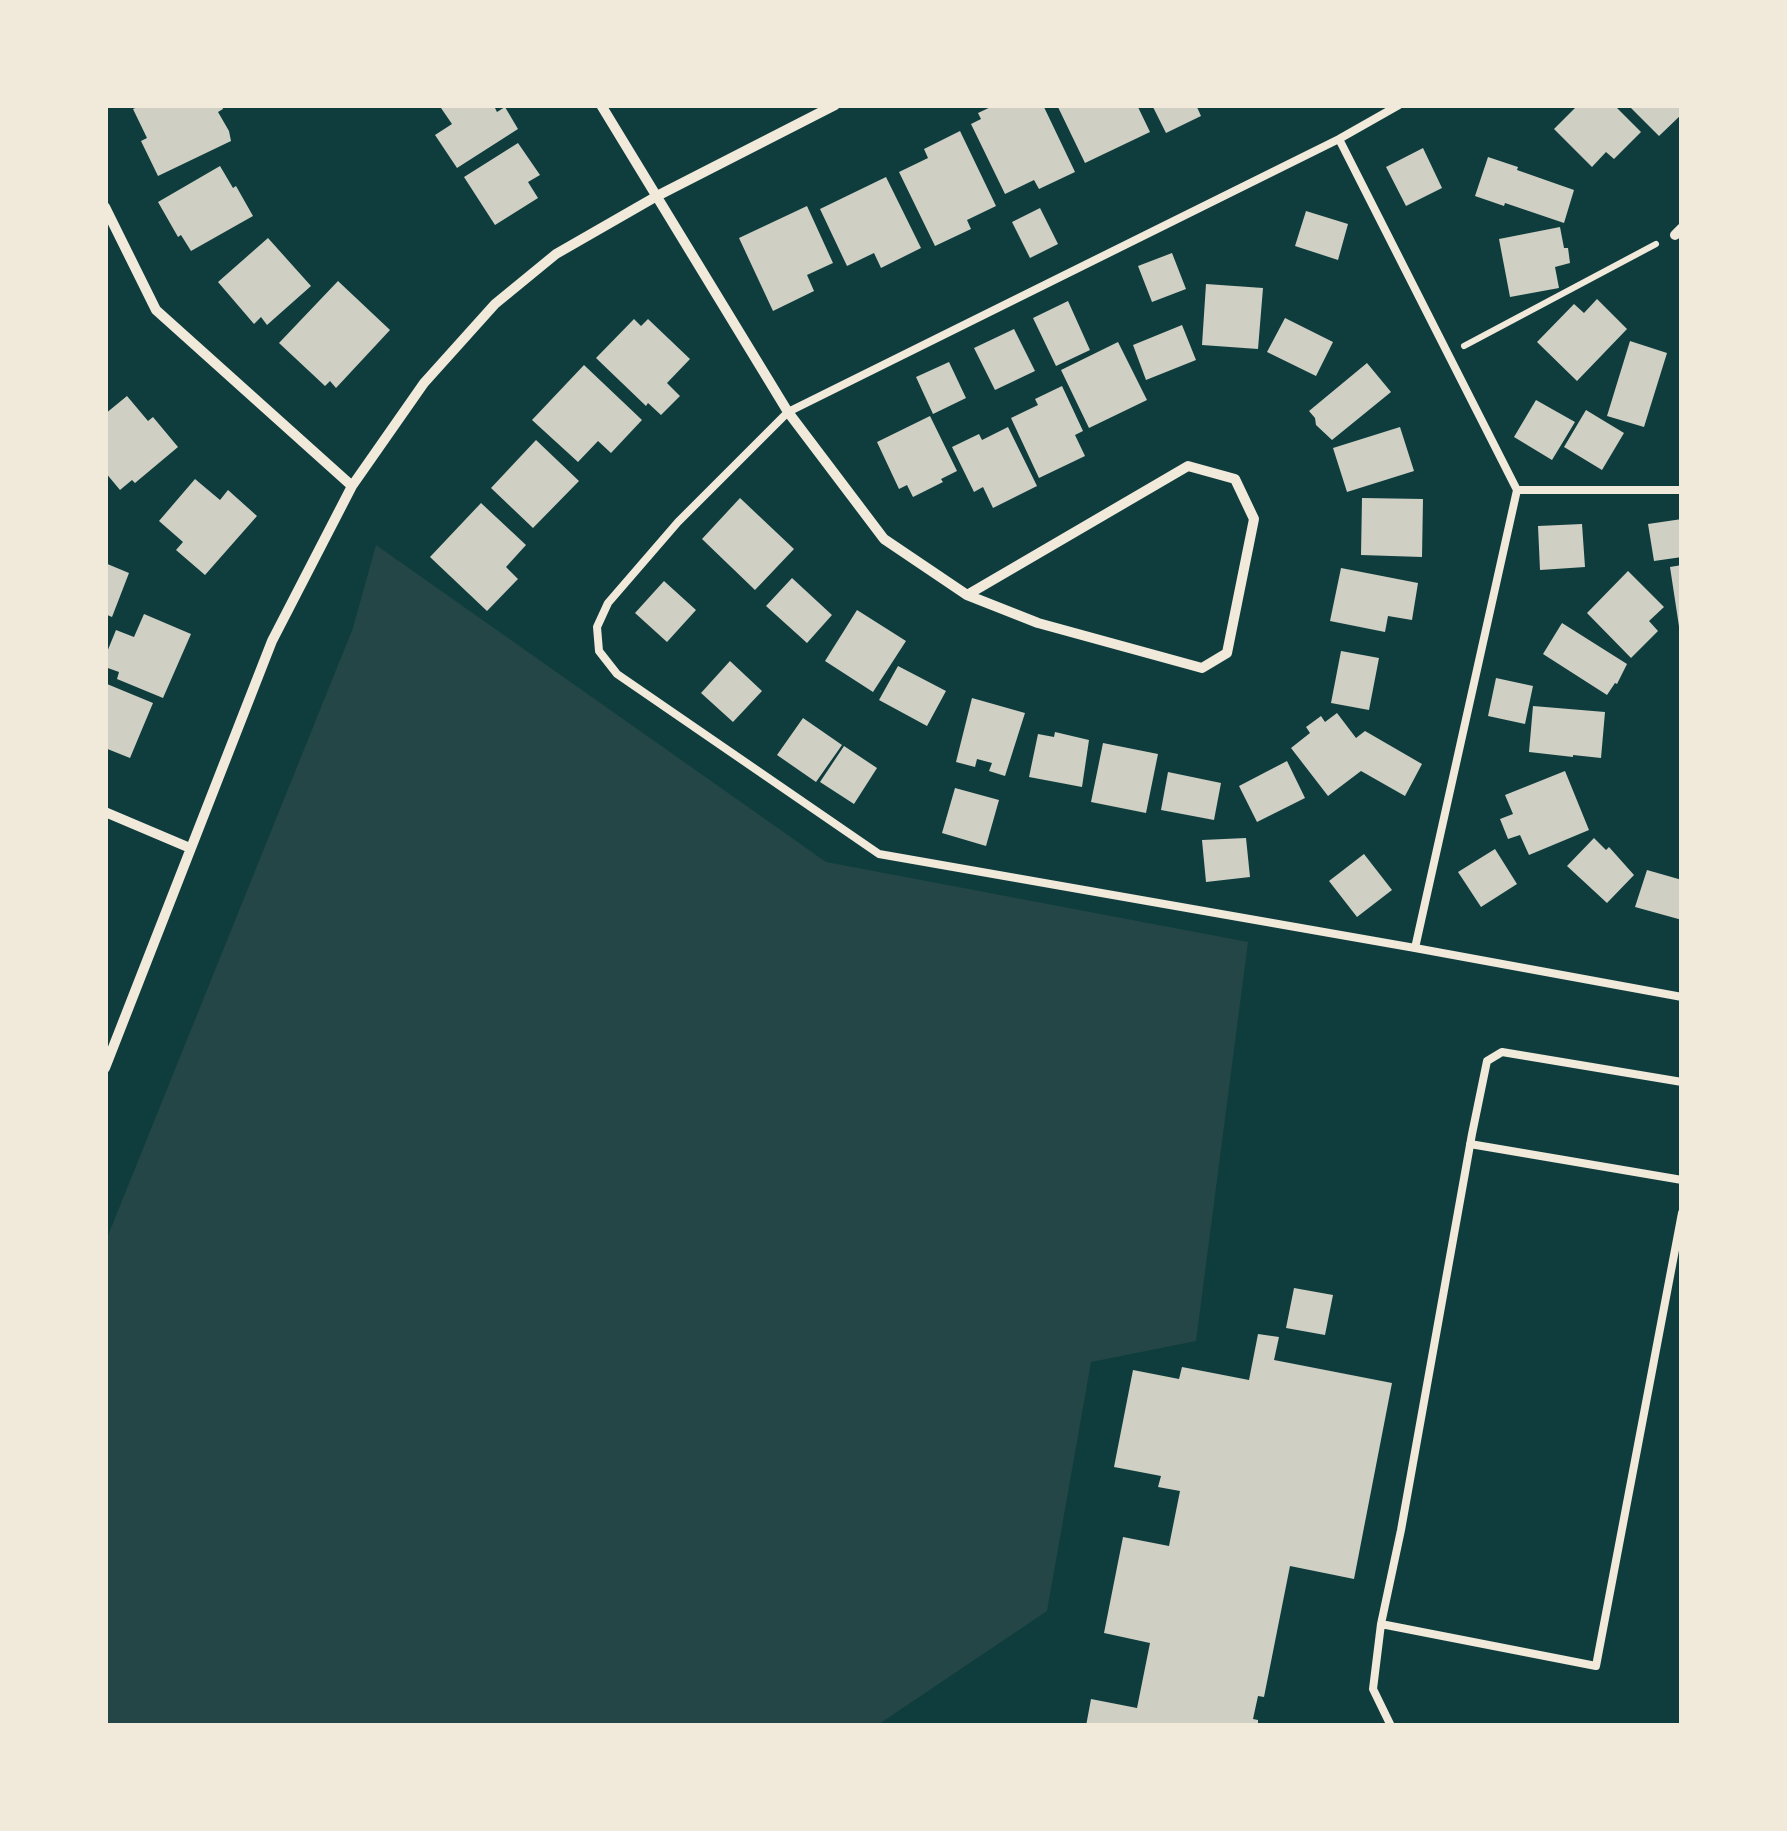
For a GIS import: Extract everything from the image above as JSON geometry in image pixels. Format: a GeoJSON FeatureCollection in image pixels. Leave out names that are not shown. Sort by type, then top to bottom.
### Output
{"type":"FeatureCollection","features":[{"type":"Feature","properties":{"kind":"street"},"geometry":{"type":"LineString","coordinates":[[600,105],[788,412],[884,540],[967,595],[1038,623],[1202,668],[1227,653],[1254,519],[1234,479],[1188,466],[967,595]]}},
{"type":"Feature","properties":{"kind":"street"},"geometry":{"type":"LineString","coordinates":[[105,1068],[272,641],[352,486],[424,383],[496,304],[556,254],[657,196],[835,105]]}},
{"type":"Feature","properties":{"kind":"street"},"geometry":{"type":"LineString","coordinates":[[105,207],[156,310],[352,486]]}},
{"type":"Feature","properties":{"kind":"street"},"geometry":{"type":"LineString","coordinates":[[105,812],[190,848]]}},
{"type":"Feature","properties":{"kind":"lane"},"geometry":{"type":"LineString","coordinates":[[1400,105],[788,412],[678,522],[608,602],[598,627],[600,652],[617,674],[879,854],[1682,997]]}},
{"type":"Feature","properties":{"kind":"lane"},"geometry":{"type":"LineString","coordinates":[[1338,138],[1517,490],[1415,948]]}},
{"type":"Feature","properties":{"kind":"lane"},"geometry":{"type":"LineString","coordinates":[[1517,490],[1682,490]]}},
{"type":"Feature","properties":{"kind":"lane"},"geometry":{"type":"LineString","coordinates":[[1391,1726],[1372,1688],[1381,1624],[1487,1062],[1502,1052],[1682,1082]]}},
{"type":"Feature","properties":{"kind":"lane"},"geometry":{"type":"LineString","coordinates":[[1470,1144],[1682,1180]]}},
{"type":"Feature","properties":{"kind":"lane"},"geometry":{"type":"LineString","coordinates":[[1381,1624],[1596,1666],[1682,1213]]}},
{"type":"Feature","properties":{"kind":"path"},"geometry":{"type":"LineString","coordinates":[[1448,354],[1679,231]]}},
{"type":"Feature","properties":{"kind":"shaded area"},"geometry":{"type":"Polygon","coordinates":[[[376,545],[826,862],[1248,942],[1196,1341],[1091,1362],[1047,1611],[876,1726],[105,1726],[105,1243],[353,628],[376,545]]]}},
{"type":"Feature","properties":{"kind":"building"},"geometry":{"type":"Polygon","coordinates":[[[142,105],[222,105],[218,112],[231,141],[158,176],[141,141],[147,138],[133,109],[142,105]]]}},
{"type":"Feature","properties":{"kind":"building"},"geometry":{"type":"Polygon","coordinates":[[[499,105],[495,108],[497,112],[505,107],[518,129],[457,168],[435,135],[452,124],[441,108],[499,105]]]}},
{"type":"Feature","properties":{"kind":"building"},"geometry":{"type":"Polygon","coordinates":[[[995,105],[1043,105],[1075,172],[1039,189],[1034,180],[1005,194],[971,124],[981,119],[978,113],[995,105]]]}},
{"type":"Feature","properties":{"kind":"building"},"geometry":{"type":"Polygon","coordinates":[[[1057,105],[1137,105],[1150,132],[1085,163],[1057,105]]]}},
{"type":"Feature","properties":{"kind":"building"},"geometry":{"type":"Polygon","coordinates":[[[1152,105],[1196,105],[1201,116],[1166,133],[1152,105]]]}},
{"type":"Feature","properties":{"kind":"building"},"geometry":{"type":"Polygon","coordinates":[[[1578,105],[1614,105],[1641,132],[1614,159],[1606,152],[1592,167],[1554,129],[1578,105]]]}},
{"type":"Feature","properties":{"kind":"building"},"geometry":{"type":"Polygon","coordinates":[[[1628,105],[1682,105],[1682,114],[1659,136],[1628,105]]]}},
{"type":"Feature","properties":{"kind":"building"},"geometry":{"type":"Polygon","coordinates":[[[960,131],[996,206],[967,220],[971,229],[935,246],[899,172],[928,158],[924,149],[960,131]]]}},
{"type":"Feature","properties":{"kind":"building"},"geometry":{"type":"Polygon","coordinates":[[[518,143],[540,175],[528,182],[538,198],[495,225],[464,177],[518,143]]]}},
{"type":"Feature","properties":{"kind":"building"},"geometry":{"type":"Polygon","coordinates":[[[1423,148],[1442,188],[1406,206],[1386,167],[1423,148]]]}},
{"type":"Feature","properties":{"kind":"building"},"geometry":{"type":"Polygon","coordinates":[[[1488,157],[1574,190],[1564,223],[1475,196],[1488,157]]]}},
{"type":"Feature","properties":{"kind":"building"},"geometry":{"type":"Polygon","coordinates":[[[220,166],[253,216],[191,251],[158,202],[220,166]]]}},
{"type":"Feature","properties":{"kind":"building"},"geometry":{"type":"Polygon","coordinates":[[[886,177],[921,248],[881,268],[874,253],[847,266],[820,209],[886,177]]]}},
{"type":"Feature","properties":{"kind":"building"},"geometry":{"type":"Polygon","coordinates":[[[807,206],[833,263],[807,275],[814,291],[773,311],[739,238],[807,206]]]}},
{"type":"Feature","properties":{"kind":"building"},"geometry":{"type":"Polygon","coordinates":[[[1040,208],[1058,244],[1030,258],[1012,222],[1040,208]]]}},
{"type":"Feature","properties":{"kind":"building"},"geometry":{"type":"Polygon","coordinates":[[[1306,211],[1348,224],[1338,260],[1295,246],[1306,211]]]}},
{"type":"Feature","properties":{"kind":"building"},"geometry":{"type":"Polygon","coordinates":[[[1560,227],[1570,263],[1555,267],[1559,288],[1510,297],[1499,239],[1560,227]]]}},
{"type":"Feature","properties":{"kind":"building"},"geometry":{"type":"Polygon","coordinates":[[[268,238],[311,286],[267,325],[261,317],[254,324],[218,282],[268,238]]]}},
{"type":"Feature","properties":{"kind":"building"},"geometry":{"type":"Polygon","coordinates":[[[1172,253],[1186,289],[1152,302],[1138,266],[1172,253]]]}},
{"type":"Feature","properties":{"kind":"building"},"geometry":{"type":"Polygon","coordinates":[[[338,281],[390,330],[336,388],[330,381],[325,386],[279,343],[338,281]]]}},
{"type":"Feature","properties":{"kind":"building"},"geometry":{"type":"Polygon","coordinates":[[[1206,284],[1263,288],[1258,349],[1202,345],[1206,284]]]}},
{"type":"Feature","properties":{"kind":"building"},"geometry":{"type":"Polygon","coordinates":[[[1597,299],[1627,329],[1577,381],[1537,342],[1574,304],[1584,313],[1597,299]]]}},
{"type":"Feature","properties":{"kind":"building"},"geometry":{"type":"Polygon","coordinates":[[[1068,301],[1090,350],[1056,366],[1033,318],[1068,301]]]}},
{"type":"Feature","properties":{"kind":"building"},"geometry":{"type":"Polygon","coordinates":[[[1285,318],[1333,342],[1316,376],[1267,352],[1285,318]]]}},
{"type":"Feature","properties":{"kind":"building"},"geometry":{"type":"Polygon","coordinates":[[[634,319],[641,326],[648,319],[690,359],[667,383],[680,396],[661,415],[648,403],[646,406],[596,358],[634,319]]]}},
{"type":"Feature","properties":{"kind":"building"},"geometry":{"type":"Polygon","coordinates":[[[1182,325],[1196,360],[1146,380],[1133,345],[1182,325]]]}},
{"type":"Feature","properties":{"kind":"building"},"geometry":{"type":"Polygon","coordinates":[[[1014,329],[1035,371],[995,390],[974,348],[1014,329]]]}},
{"type":"Feature","properties":{"kind":"building"},"geometry":{"type":"Polygon","coordinates":[[[1630,341],[1667,353],[1644,427],[1607,416],[1630,341]]]}},
{"type":"Feature","properties":{"kind":"building"},"geometry":{"type":"Polygon","coordinates":[[[1118,342],[1147,400],[1089,428],[1061,370],[1118,342]]]}},
{"type":"Feature","properties":{"kind":"building"},"geometry":{"type":"Polygon","coordinates":[[[949,362],[966,398],[933,414],[916,377],[949,362]]]}},
{"type":"Feature","properties":{"kind":"building"},"geometry":{"type":"Polygon","coordinates":[[[1367,363],[1391,392],[1332,440],[1316,425],[1309,411],[1367,363]]]}},
{"type":"Feature","properties":{"kind":"building"},"geometry":{"type":"Polygon","coordinates":[[[584,365],[642,420],[611,453],[598,441],[578,462],[532,420],[584,365]]]}},
{"type":"Feature","properties":{"kind":"building"},"geometry":{"type":"Polygon","coordinates":[[[1062,386],[1083,431],[1075,435],[1085,456],[1039,478],[1011,418],[1038,405],[1035,399],[1062,386]]]}},
{"type":"Feature","properties":{"kind":"building"},"geometry":{"type":"Polygon","coordinates":[[[127,396],[148,421],[153,417],[178,447],[135,483],[132,480],[120,490],[105,472],[105,414],[127,396]]]}},
{"type":"Feature","properties":{"kind":"building"},"geometry":{"type":"Polygon","coordinates":[[[1536,400],[1575,422],[1552,460],[1514,437],[1536,400]]]}},
{"type":"Feature","properties":{"kind":"building"},"geometry":{"type":"Polygon","coordinates":[[[1586,410],[1624,433],[1602,470],[1564,447],[1586,410]]]}},
{"type":"Feature","properties":{"kind":"building"},"geometry":{"type":"Polygon","coordinates":[[[930,416],[957,471],[913,497],[907,485],[899,489],[877,442],[930,416]]]}},
{"type":"Feature","properties":{"kind":"building"},"geometry":{"type":"Polygon","coordinates":[[[1008,427],[1037,486],[993,508],[983,487],[974,492],[952,447],[979,434],[982,440],[1008,427]]]}},
{"type":"Feature","properties":{"kind":"building"},"geometry":{"type":"Polygon","coordinates":[[[1400,427],[1414,471],[1347,492],[1333,448],[1400,427]]]}},
{"type":"Feature","properties":{"kind":"building"},"geometry":{"type":"Polygon","coordinates":[[[536,440],[579,481],[533,528],[491,488],[536,440]]]}},
{"type":"Feature","properties":{"kind":"building"},"geometry":{"type":"Polygon","coordinates":[[[195,479],[220,500],[228,490],[257,516],[205,575],[176,550],[183,542],[159,521],[195,479]]]}},
{"type":"Feature","properties":{"kind":"building"},"geometry":{"type":"Polygon","coordinates":[[[740,498],[794,549],[755,590],[702,539],[740,498]]]}},
{"type":"Feature","properties":{"kind":"building"},"geometry":{"type":"Polygon","coordinates":[[[1362,498],[1423,499],[1422,557],[1361,555],[1362,498]]]}},
{"type":"Feature","properties":{"kind":"building"},"geometry":{"type":"Polygon","coordinates":[[[481,503],[526,545],[506,567],[518,579],[487,611],[430,557],[481,503]]]}},
{"type":"Feature","properties":{"kind":"building"},"geometry":{"type":"Polygon","coordinates":[[[1682,519],[1682,557],[1654,561],[1648,524],[1682,519]]]}},
{"type":"Feature","properties":{"kind":"building"},"geometry":{"type":"Polygon","coordinates":[[[1582,524],[1585,567],[1540,570],[1538,526],[1582,524]]]}},
{"type":"Feature","properties":{"kind":"building"},"geometry":{"type":"Polygon","coordinates":[[[105,563],[129,573],[112,617],[105,614],[105,563]]]}},
{"type":"Feature","properties":{"kind":"building"},"geometry":{"type":"Polygon","coordinates":[[[1682,565],[1682,633],[1680,633],[1670,567],[1682,565]]]}},
{"type":"Feature","properties":{"kind":"building"},"geometry":{"type":"Polygon","coordinates":[[[1341,568],[1418,583],[1412,620],[1388,616],[1385,632],[1330,621],[1341,568]]]}},
{"type":"Feature","properties":{"kind":"building"},"geometry":{"type":"Polygon","coordinates":[[[1628,571],[1664,607],[1649,621],[1658,631],[1631,658],[1587,613],[1628,571]]]}},
{"type":"Feature","properties":{"kind":"building"},"geometry":{"type":"Polygon","coordinates":[[[792,578],[832,615],[807,643],[766,606],[792,578]]]}},
{"type":"Feature","properties":{"kind":"building"},"geometry":{"type":"Polygon","coordinates":[[[664,581],[696,610],[667,642],[635,613],[664,581]]]}},
{"type":"Feature","properties":{"kind":"building"},"geometry":{"type":"Polygon","coordinates":[[[857,610],[906,641],[873,692],[825,661],[857,610]]]}},
{"type":"Feature","properties":{"kind":"building"},"geometry":{"type":"Polygon","coordinates":[[[144,614],[191,634],[163,698],[117,679],[119,672],[105,667],[116,630],[134,637],[144,614]]]}},
{"type":"Feature","properties":{"kind":"building"},"geometry":{"type":"Polygon","coordinates":[[[1562,623],[1627,664],[1607,695],[1543,654],[1562,623]]]}},
{"type":"Feature","properties":{"kind":"building"},"geometry":{"type":"Polygon","coordinates":[[[1341,651],[1379,658],[1369,710],[1331,703],[1341,651]]]}},
{"type":"Feature","properties":{"kind":"building"},"geometry":{"type":"Polygon","coordinates":[[[730,661],[762,691],[733,722],[701,693],[730,661]]]}},
{"type":"Feature","properties":{"kind":"building"},"geometry":{"type":"Polygon","coordinates":[[[898,666],[946,691],[927,726],[879,700],[898,666]]]}},
{"type":"Feature","properties":{"kind":"building"},"geometry":{"type":"Polygon","coordinates":[[[1496,678],[1533,686],[1525,724],[1488,716],[1496,678]]]}},
{"type":"Feature","properties":{"kind":"building"},"geometry":{"type":"Polygon","coordinates":[[[107,684],[153,703],[130,758],[105,748],[107,684]]]}},
{"type":"Feature","properties":{"kind":"building"},"geometry":{"type":"Polygon","coordinates":[[[972,698],[1025,713],[1005,776],[989,771],[992,763],[977,759],[975,767],[956,762],[972,698]]]}},
{"type":"Feature","properties":{"kind":"building"},"geometry":{"type":"Polygon","coordinates":[[[1533,706],[1605,712],[1601,758],[1529,752],[1533,706]]]}},
{"type":"Feature","properties":{"kind":"building"},"geometry":{"type":"Polygon","coordinates":[[[1337,713],[1356,738],[1365,731],[1422,764],[1405,796],[1361,771],[1328,796],[1291,748],[1310,733],[1306,727],[1321,716],[1325,722],[1337,713]]]}},
{"type":"Feature","properties":{"kind":"building"},"geometry":{"type":"Polygon","coordinates":[[[803,718],[842,745],[816,782],[777,755],[803,718]]]}},
{"type":"Feature","properties":{"kind":"building"},"geometry":{"type":"Polygon","coordinates":[[[1055,732],[1089,740],[1082,787],[1029,777],[1038,734],[1054,737],[1055,732]]]}},
{"type":"Feature","properties":{"kind":"building"},"geometry":{"type":"Polygon","coordinates":[[[1103,743],[1158,754],[1146,813],[1091,802],[1103,743]]]}},
{"type":"Feature","properties":{"kind":"building"},"geometry":{"type":"Polygon","coordinates":[[[844,746],[877,768],[854,804],[820,782],[844,746]]]}},
{"type":"Feature","properties":{"kind":"building"},"geometry":{"type":"Polygon","coordinates":[[[1287,761],[1305,798],[1257,822],[1239,786],[1287,761]]]}},
{"type":"Feature","properties":{"kind":"building"},"geometry":{"type":"Polygon","coordinates":[[[1565,771],[1589,830],[1529,855],[1520,835],[1508,839],[1500,819],[1513,814],[1505,795],[1565,771]]]}},
{"type":"Feature","properties":{"kind":"building"},"geometry":{"type":"Polygon","coordinates":[[[1168,772],[1221,783],[1214,820],[1161,810],[1168,772]]]}},
{"type":"Feature","properties":{"kind":"building"},"geometry":{"type":"Polygon","coordinates":[[[955,788],[999,800],[986,846],[942,833],[955,788]]]}},
{"type":"Feature","properties":{"kind":"building"},"geometry":{"type":"Polygon","coordinates":[[[1246,838],[1250,877],[1206,882],[1202,840],[1246,838]]]}},
{"type":"Feature","properties":{"kind":"building"},"geometry":{"type":"Polygon","coordinates":[[[1594,838],[1606,850],[1609,847],[1634,875],[1607,903],[1567,866],[1594,838]]]}},
{"type":"Feature","properties":{"kind":"building"},"geometry":{"type":"Polygon","coordinates":[[[1495,849],[1517,884],[1481,907],[1458,872],[1495,849]]]}},
{"type":"Feature","properties":{"kind":"building"},"geometry":{"type":"Polygon","coordinates":[[[1364,854],[1392,890],[1357,917],[1329,881],[1364,854]]]}},
{"type":"Feature","properties":{"kind":"building"},"geometry":{"type":"Polygon","coordinates":[[[1647,870],[1682,880],[1682,920],[1635,907],[1647,870]]]}},
{"type":"Feature","properties":{"kind":"building"},"geometry":{"type":"Polygon","coordinates":[[[1294,1288],[1333,1295],[1325,1335],[1286,1328],[1294,1288]]]}},
{"type":"Feature","properties":{"kind":"building"},"geometry":{"type":"Polygon","coordinates":[[[1258,1334],[1279,1337],[1274,1360],[1392,1383],[1354,1579],[1290,1566],[1264,1697],[1258,1696],[1253,1719],[1258,1720],[1258,1726],[1086,1726],[1091,1699],[1137,1708],[1150,1643],[1104,1633],[1123,1537],[1169,1546],[1180,1491],[1158,1487],[1161,1476],[1114,1467],[1133,1370],[1179,1379],[1182,1367],[1249,1380],[1258,1334]]]}}]}
